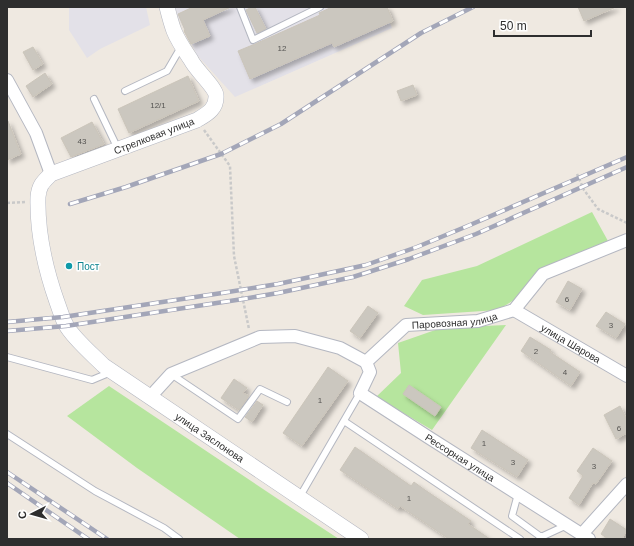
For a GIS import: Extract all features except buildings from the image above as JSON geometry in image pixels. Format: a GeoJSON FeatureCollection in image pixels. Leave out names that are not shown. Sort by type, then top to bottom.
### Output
{"type":"FeatureCollection","features":[{"type":"Feature","properties":{"kind":"street","name":"Стрелковая улица"},"geometry":{"type":"LineString","coordinates":[[51,174],[197,120],[211,111],[215,103],[216,93],[192,62],[182,46],[174,30],[167,7]]}},
{"type":"Feature","properties":{"kind":"street"},"geometry":{"type":"LineString","coordinates":[[7,80],[36,133],[51,174],[42,183],[39,190],[38,205]]}},
{"type":"Feature","properties":{"kind":"street","name":"улица Заслонова"},"geometry":{"type":"LineString","coordinates":[[38,205],[40,236],[53,289],[66,326],[77,339],[104,366],[361,539]]}},
{"type":"Feature","properties":{"kind":"street"},"geometry":{"type":"LineString","coordinates":[[514,310],[543,274],[627,240]]}},
{"type":"Feature","properties":{"kind":"street","name":"Паровозная улица"},"geometry":{"type":"LineString","coordinates":[[366,362],[406,325],[478,321],[514,310]]}},
{"type":"Feature","properties":{"kind":"street","name":"улица Шарова"},"geometry":{"type":"LineString","coordinates":[[514,310],[627,376]]}},
{"type":"Feature","properties":{"kind":"street"},"geometry":{"type":"LineString","coordinates":[[150,397],[171,374],[260,337],[295,336],[340,348],[366,362],[370,372],[360,393]]}},
{"type":"Feature","properties":{"kind":"street","name":"Рессорная улица"},"geometry":{"type":"LineString","coordinates":[[360,393],[586,537]]}},
{"type":"Feature","properties":{"kind":"street"},"geometry":{"type":"LineString","coordinates":[[586,537],[627,484]]}},
{"type":"Feature","properties":{"kind":"lane"},"geometry":{"type":"LineString","coordinates":[[240,7],[253,40],[320,7]]}},
{"type":"Feature","properties":{"kind":"lane"},"geometry":{"type":"LineString","coordinates":[[125,91],[167,71],[182,46]]}},
{"type":"Feature","properties":{"kind":"lane"},"geometry":{"type":"LineString","coordinates":[[94,99],[118,149]]}},
{"type":"Feature","properties":{"kind":"lane"},"geometry":{"type":"LineString","coordinates":[[7,357],[92,380],[113,372]]}},
{"type":"Feature","properties":{"kind":"lane"},"geometry":{"type":"LineString","coordinates":[[171,374],[238,420],[260,389],[287,402]]}},
{"type":"Feature","properties":{"kind":"lane"},"geometry":{"type":"LineString","coordinates":[[299,498],[360,393]]}},
{"type":"Feature","properties":{"kind":"lane"},"geometry":{"type":"LineString","coordinates":[[344,421],[520,539]]}},
{"type":"Feature","properties":{"kind":"lane"},"geometry":{"type":"LineString","coordinates":[[7,434],[95,491],[164,528],[179,539]]}},
{"type":"Feature","properties":{"kind":"lane"},"geometry":{"type":"LineString","coordinates":[[518,494],[512,516],[540,538],[567,525]]}},
{"type":"Feature","properties":{"kind":"path"},"geometry":{"type":"LineString","coordinates":[[197,120],[230,166],[234,256],[252,341]]}},
{"type":"Feature","properties":{"kind":"path"},"geometry":{"type":"LineString","coordinates":[[577,174],[584,190],[598,209],[627,223]]}},
{"type":"Feature","properties":{"kind":"path"},"geometry":{"type":"LineString","coordinates":[[7,203],[38,205]]}},
{"type":"Feature","properties":{"kind":"shaded area"},"geometry":{"type":"Polygon","coordinates":[[[69,7],[146,7],[150,25],[100,49],[87,58],[69,30],[69,7]]]}},
{"type":"Feature","properties":{"kind":"shaded area"},"geometry":{"type":"Polygon","coordinates":[[[175,7],[383,7],[392,28],[235,97],[197,55],[179,19],[175,7]]]}},
{"type":"Feature","properties":{"kind":"green space"},"geometry":{"type":"Polygon","coordinates":[[[592,212],[608,241],[545,269],[514,300],[498,310],[423,315],[404,306],[422,280],[477,266],[592,212]]]}},
{"type":"Feature","properties":{"kind":"green space"},"geometry":{"type":"Polygon","coordinates":[[[506,325],[432,430],[376,397],[401,373],[398,343],[441,328],[506,325]]]}},
{"type":"Feature","properties":{"kind":"green space"},"geometry":{"type":"Polygon","coordinates":[[[109,386],[339,539],[240,539],[137,468],[67,416],[109,386]]]}},
{"type":"Feature","properties":{"kind":"railway"},"geometry":{"type":"LineString","coordinates":[[70,204],[126,187],[221,154],[281,124],[421,33],[473,7]]}},
{"type":"Feature","properties":{"kind":"railway"},"geometry":{"type":"LineString","coordinates":[[7,322],[63,317],[222,293],[278,284],[366,265],[417,247],[627,157]]}},
{"type":"Feature","properties":{"kind":"railway"},"geometry":{"type":"LineString","coordinates":[[7,331],[66,326],[243,299],[353,277],[409,259],[476,234],[627,167]]}},
{"type":"Feature","properties":{"kind":"railway"},"geometry":{"type":"LineString","coordinates":[[7,472],[107,539]]}},
{"type":"Feature","properties":{"kind":"railway"},"geometry":{"type":"LineString","coordinates":[[7,483],[88,539]]}},
{"type":"Feature","properties":{"kind":"place","name":"Пост"},"geometry":{"type":"Point","coordinates":[69,266]}}]}
